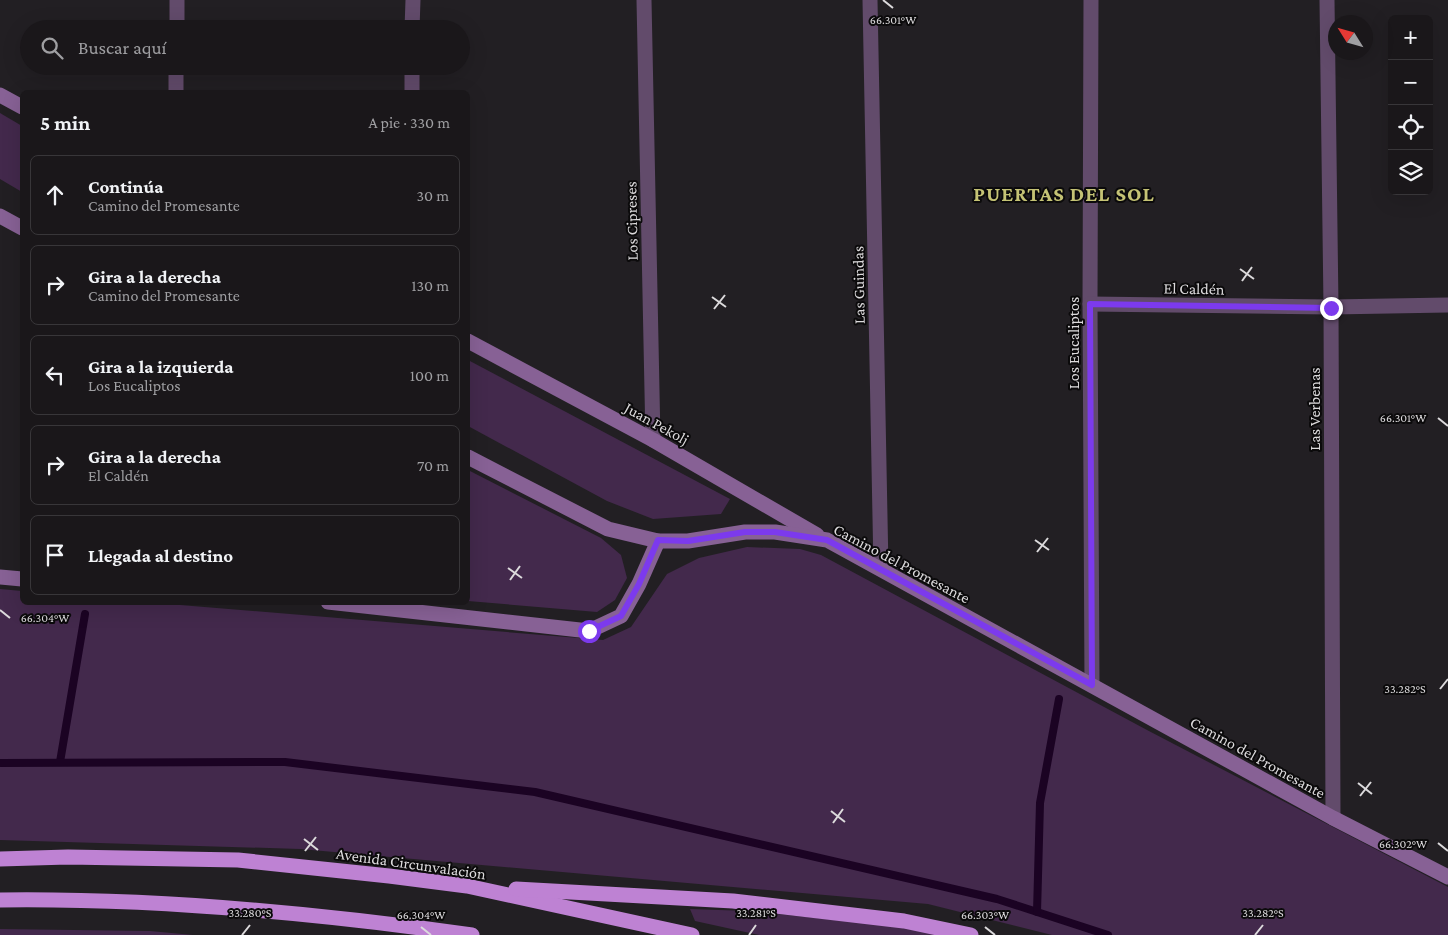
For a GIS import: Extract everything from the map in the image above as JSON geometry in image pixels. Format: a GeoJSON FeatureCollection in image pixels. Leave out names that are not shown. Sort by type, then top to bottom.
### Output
{"type":"FeatureCollection","features":[{"type":"Feature","properties":{"kind":"highway","name":"Avenida Circunvalación"},"geometry":{"type":"LineString","coordinates":[[0,858],[68,857],[238,860],[389,876],[467,886],[692,935]]}},
{"type":"Feature","properties":{"kind":"highway"},"geometry":{"type":"LineString","coordinates":[[467,886],[733,901],[904,920],[971,935]]}},
{"type":"Feature","properties":{"kind":"highway"},"geometry":{"type":"LineString","coordinates":[[0,900],[124,901],[273,911],[469,935]]}},
{"type":"Feature","properties":{"kind":"street"},"geometry":{"type":"LineString","coordinates":[[176,20],[177,0]]}},
{"type":"Feature","properties":{"kind":"street"},"geometry":{"type":"LineString","coordinates":[[412,0],[412,20]]}},
{"type":"Feature","properties":{"kind":"street","name":"Los Cipreses"},"geometry":{"type":"LineString","coordinates":[[644,0],[653,440]]}},
{"type":"Feature","properties":{"kind":"street","name":"Las Guindas"},"geometry":{"type":"LineString","coordinates":[[870,0],[881,569]]}},
{"type":"Feature","properties":{"kind":"street","name":"Los Eucaliptos"},"geometry":{"type":"LineString","coordinates":[[1091,0],[1092,685]]}},
{"type":"Feature","properties":{"kind":"street","name":"Las Verbenas"},"geometry":{"type":"LineString","coordinates":[[1327,0],[1331,308],[1333,818]]}},
{"type":"Feature","properties":{"kind":"street"},"geometry":{"type":"LineString","coordinates":[[176,75],[176,90]]}},
{"type":"Feature","properties":{"kind":"street"},"geometry":{"type":"LineString","coordinates":[[412,75],[412,90]]}},
{"type":"Feature","properties":{"kind":"street"},"geometry":{"type":"LineString","coordinates":[[0,95],[20,106]]}},
{"type":"Feature","properties":{"kind":"street"},"geometry":{"type":"LineString","coordinates":[[0,216],[20,227]]}},
{"type":"Feature","properties":{"kind":"street","name":"El Caldén"},"geometry":{"type":"LineString","coordinates":[[1090,304],[1331,308],[1448,305]]}},
{"type":"Feature","properties":{"kind":"street","name":"Juan Pekolj"},"geometry":{"type":"LineString","coordinates":[[470,342],[653,440],[827,540]]}},
{"type":"Feature","properties":{"kind":"street"},"geometry":{"type":"LineString","coordinates":[[355,605],[589,631],[621,616],[639,584],[658,540],[608,528],[470,458]]}},
{"type":"Feature","properties":{"kind":"street","name":"Camino del Promesante"},"geometry":{"type":"LineString","coordinates":[[658,540],[688,541],[745,532],[768,532],[827,540],[1333,818],[1448,877]]}},
{"type":"Feature","properties":{"kind":"street"},"geometry":{"type":"LineString","coordinates":[[0,577],[20,579]]}},
{"type":"Feature","properties":{"kind":"shaded area"},"geometry":{"type":"Polygon","coordinates":[[[0,113],[20,125],[20,191],[0,179],[0,113]]]}},
{"type":"Feature","properties":{"kind":"shaded area"},"geometry":{"type":"Polygon","coordinates":[[[470,361],[730,499],[721,514],[653,519],[607,501],[470,427],[470,361]]]}},
{"type":"Feature","properties":{"kind":"shaded area"},"geometry":{"type":"Polygon","coordinates":[[[470,471],[601,538],[621,555],[627,578],[615,600],[597,612],[470,601],[470,471]]]}},
{"type":"Feature","properties":{"kind":"shaded area"},"geometry":{"type":"Polygon","coordinates":[[[747,547],[800,549],[821,555],[1147,730],[1448,887],[1448,935],[1052,935],[928,904],[300,849],[0,840],[0,589],[20,591],[20,605],[180,605],[603,640],[631,627],[667,574],[699,558],[747,547]]]}},
{"type":"Feature","properties":{"kind":"shaded area"},"geometry":{"type":"Polygon","coordinates":[[[690,909],[748,911],[905,927],[943,935],[759,935],[695,921],[690,909]]]}},
{"type":"Feature","properties":{"kind":"shaded area"},"geometry":{"type":"Polygon","coordinates":[[[0,929],[150,931],[193,935],[0,935],[0,929]]]}},
{"type":"Feature","properties":{"kind":"waterway"},"geometry":{"type":"LineString","coordinates":[[60,762],[85,614]]}},
{"type":"Feature","properties":{"kind":"waterway"},"geometry":{"type":"LineString","coordinates":[[1037,912],[1040,803],[1059,699]]}},
{"type":"Feature","properties":{"kind":"waterway"},"geometry":{"type":"LineString","coordinates":[[0,763],[285,762],[535,792],[997,899],[1108,935]]}},
{"type":"Feature","properties":{"kind":"district","name":"PUERTAS DEL SOL"},"geometry":{"type":"Point","coordinates":[1064,194]}},
{"type":"Feature","properties":{"kind":"route"},"geometry":{"type":"LineString","coordinates":[[589,631],[621,616],[639,584],[658,540],[688,541],[745,532],[775,532],[827,540],[1092,685],[1090,304],[1331,308]]}}]}
